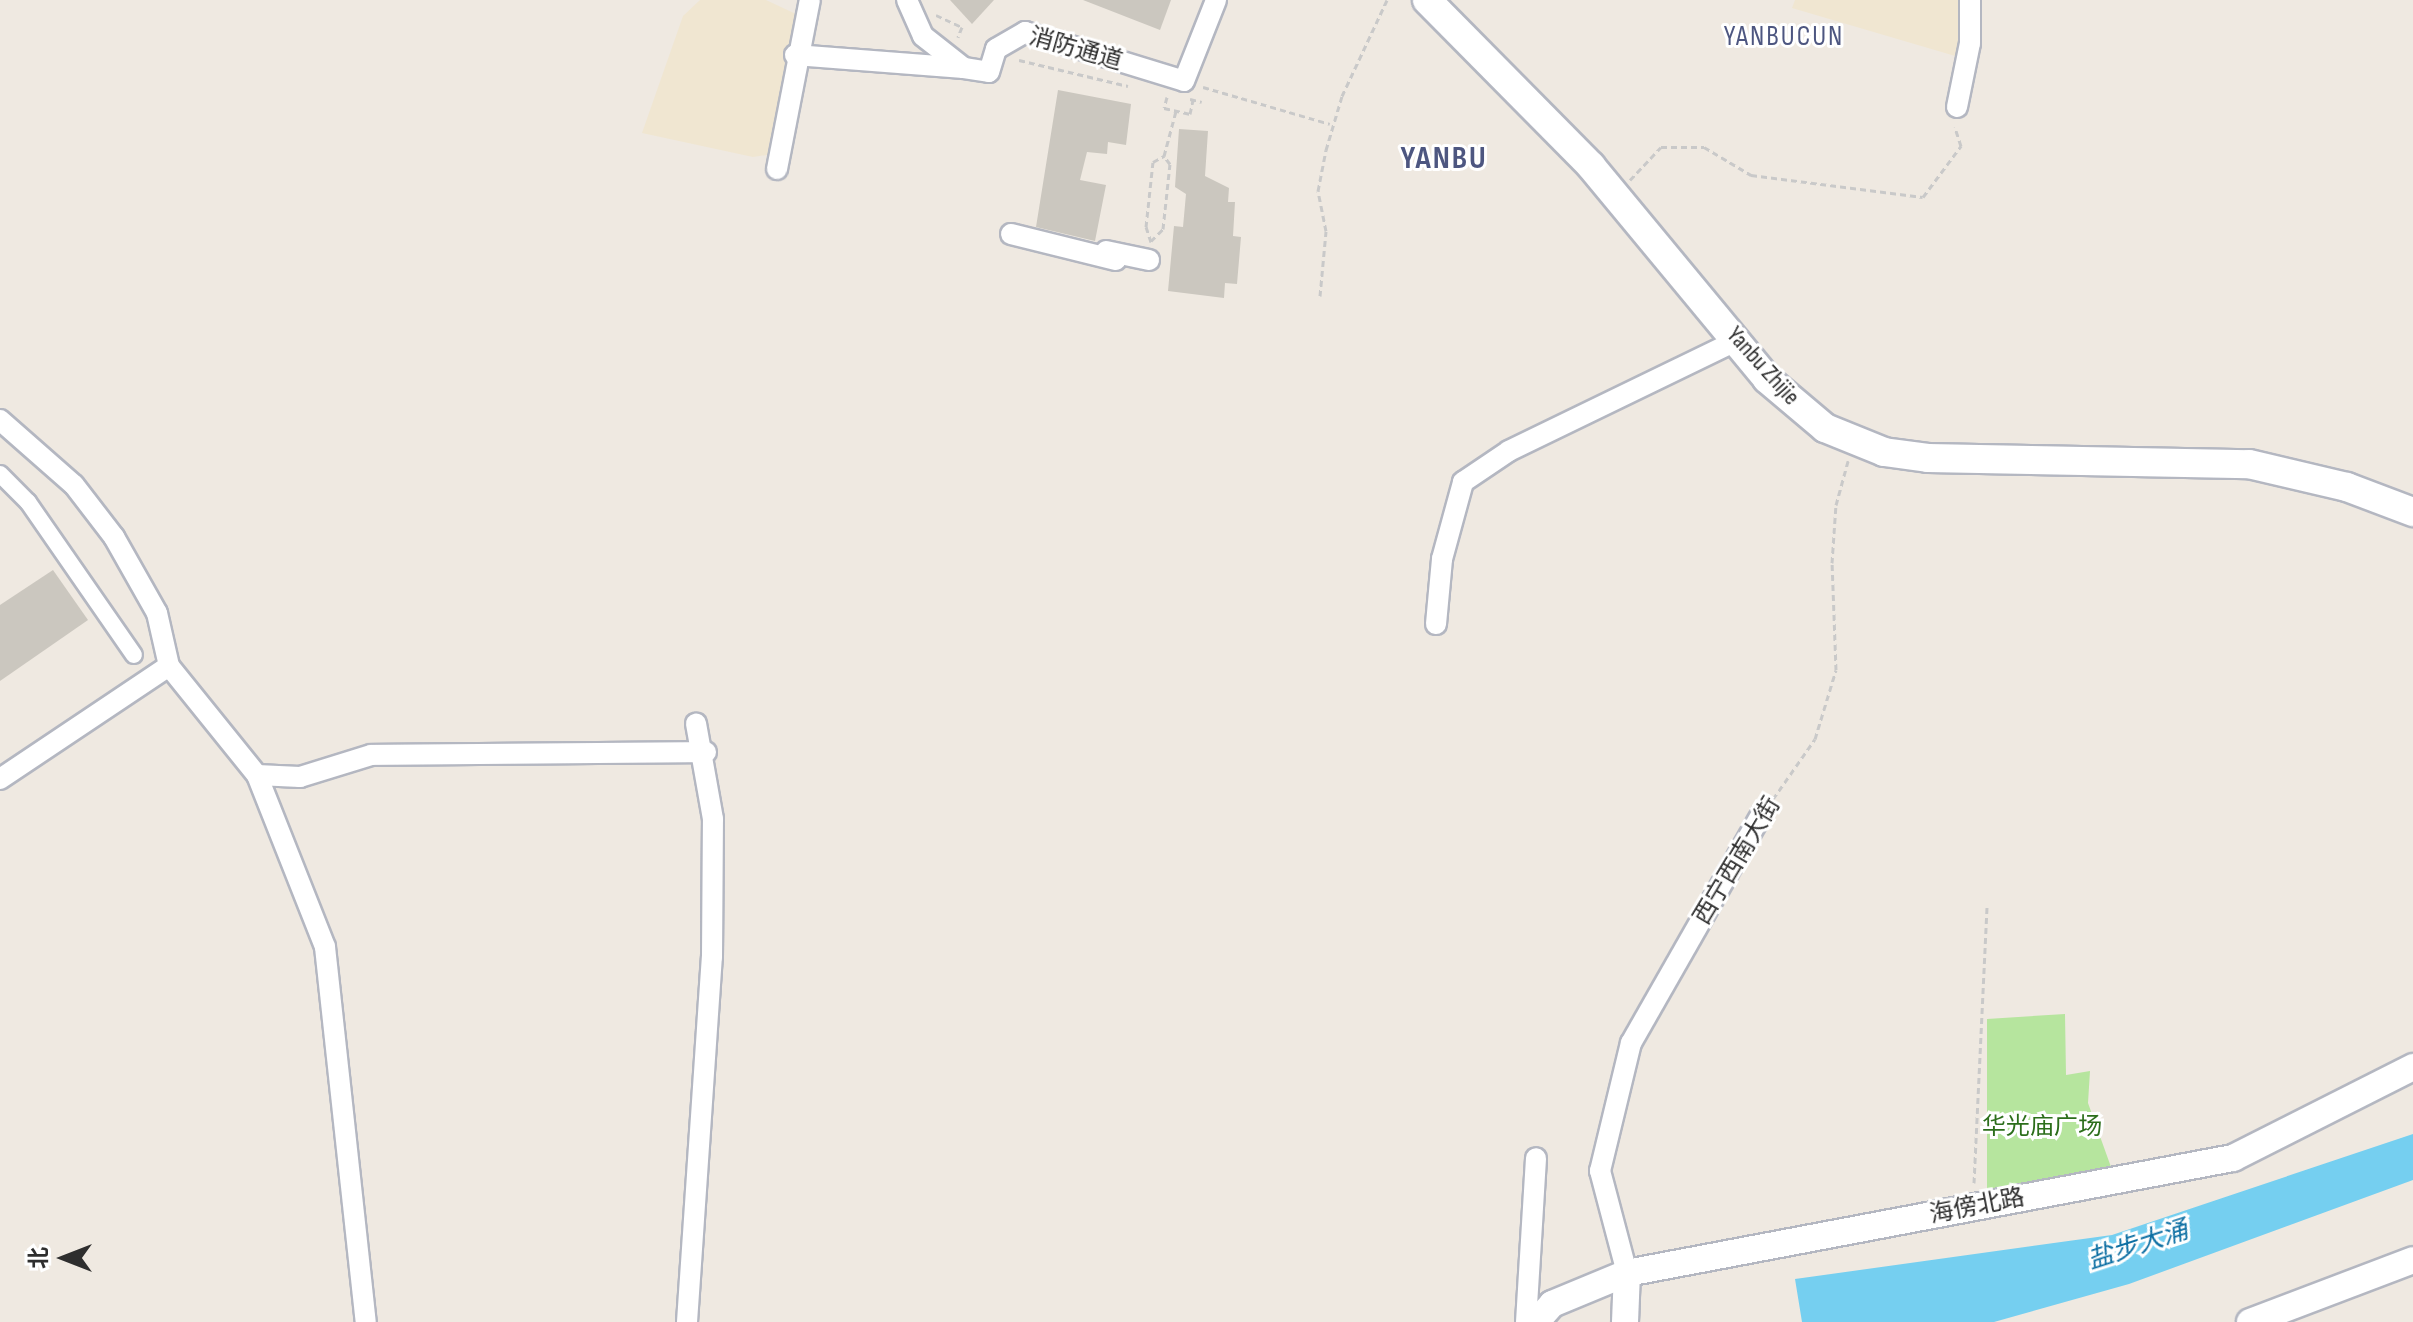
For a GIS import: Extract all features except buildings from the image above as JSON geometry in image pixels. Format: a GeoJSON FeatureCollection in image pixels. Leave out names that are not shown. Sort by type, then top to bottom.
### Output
{"type":"FeatureCollection","features":[{"type":"Feature","properties":{"kind":"main road","name":"Yanbu Zhijie"},"geometry":{"type":"LineString","coordinates":[[1427,0],[1616,194],[1794,404],[1854,442],[1982,463],[2249,464],[2347,487],[2413,512]]}},
{"type":"Feature","properties":{"kind":"street"},"geometry":{"type":"LineString","coordinates":[[777,169],[795,55],[810,0]]}},
{"type":"Feature","properties":{"kind":"street"},"geometry":{"type":"LineString","coordinates":[[1182,91],[1216,0]]}},
{"type":"Feature","properties":{"kind":"street"},"geometry":{"type":"LineString","coordinates":[[1957,107],[1970,43],[1970,0]]}},
{"type":"Feature","properties":{"kind":"street"},"geometry":{"type":"LineString","coordinates":[[916,5],[923,36],[964,68]]}},
{"type":"Feature","properties":{"kind":"street","name":"消防通道"},"geometry":{"type":"LineString","coordinates":[[964,68],[989,72],[996,49],[1025,32],[1182,91]]}},
{"type":"Feature","properties":{"kind":"street"},"geometry":{"type":"LineString","coordinates":[[795,55],[964,68]]}},
{"type":"Feature","properties":{"kind":"street"},"geometry":{"type":"LineString","coordinates":[[1011,234],[1116,260]]}},
{"type":"Feature","properties":{"kind":"street"},"geometry":{"type":"LineString","coordinates":[[1075,248],[1150,251]]}},
{"type":"Feature","properties":{"kind":"street"},"geometry":{"type":"LineString","coordinates":[[1436,624],[1442,559],[1463,482],[1550,430],[1738,340]]}},
{"type":"Feature","properties":{"kind":"street"},"geometry":{"type":"LineString","coordinates":[[0,420],[74,485],[114,537],[157,613],[169,666],[257,775],[325,947],[366,1322]]}},
{"type":"Feature","properties":{"kind":"street"},"geometry":{"type":"LineString","coordinates":[[0,474],[28,502],[134,655]]}},
{"type":"Feature","properties":{"kind":"street"},"geometry":{"type":"LineString","coordinates":[[0,779],[169,666]]}},
{"type":"Feature","properties":{"kind":"street"},"geometry":{"type":"LineString","coordinates":[[687,1322],[712,957],[713,819],[706,752],[696,724]]}},
{"type":"Feature","properties":{"kind":"street"},"geometry":{"type":"LineString","coordinates":[[257,775],[300,777],[371,755],[706,752]]}},
{"type":"Feature","properties":{"kind":"street","name":"西宁西南大街"},"geometry":{"type":"LineString","coordinates":[[1627,1273],[1600,1171],[1631,1043],[1761,815]]}},
{"type":"Feature","properties":{"kind":"street","name":"海傍北路"},"geometry":{"type":"LineString","coordinates":[[1536,1322],[1552,1304],[1627,1273],[2233,1158],[2413,1067]]}},
{"type":"Feature","properties":{"kind":"street"},"geometry":{"type":"LineString","coordinates":[[1526,1322],[1536,1158]]}},
{"type":"Feature","properties":{"kind":"street"},"geometry":{"type":"LineString","coordinates":[[2250,1322],[2413,1260]]}},
{"type":"Feature","properties":{"kind":"street"},"geometry":{"type":"LineString","coordinates":[[1625,1322],[1627,1273]]}},
{"type":"Feature","properties":{"kind":"path"},"geometry":{"type":"LineString","coordinates":[[1320,296],[1326,231],[1318,191],[1332,125],[1387,0]]}},
{"type":"Feature","properties":{"kind":"path"},"geometry":{"type":"LineString","coordinates":[[916,5],[962,27],[957,39]]}},
{"type":"Feature","properties":{"kind":"path"},"geometry":{"type":"LineString","coordinates":[[1014,58],[1138,88]]}},
{"type":"Feature","properties":{"kind":"path"},"geometry":{"type":"LineString","coordinates":[[1153,91],[1182,91],[1332,125]]}},
{"type":"Feature","properties":{"kind":"path"},"geometry":{"type":"LineString","coordinates":[[1182,91],[1202,102]]}},
{"type":"Feature","properties":{"kind":"path"},"geometry":{"type":"LineString","coordinates":[[1182,91],[1190,114],[1164,108],[1182,91]]}},
{"type":"Feature","properties":{"kind":"path"},"geometry":{"type":"LineString","coordinates":[[1616,194],[1661,147],[1704,147],[1751,175],[1923,197],[1961,146],[1954,131],[1957,107]]}},
{"type":"Feature","properties":{"kind":"path"},"geometry":{"type":"LineString","coordinates":[[1150,251],[1146,227],[1153,162],[1164,156],[1176,111]]}},
{"type":"Feature","properties":{"kind":"path"},"geometry":{"type":"LineString","coordinates":[[1150,251],[1163,229],[1170,164],[1164,156]]}},
{"type":"Feature","properties":{"kind":"path","name":"西宁西南大街"},"geometry":{"type":"LineString","coordinates":[[1761,815],[1815,739],[1836,670],[1836,505],[1854,442]]}},
{"type":"Feature","properties":{"kind":"path"},"geometry":{"type":"LineString","coordinates":[[1973,1207],[1987,906]]}},
{"type":"Feature","properties":{"kind":"shaded area"},"geometry":{"type":"Polygon","coordinates":[[[700,0],[766,0],[798,15],[773,154],[753,157],[642,133],[683,16],[700,0]]]}},
{"type":"Feature","properties":{"kind":"shaded area"},"geometry":{"type":"Polygon","coordinates":[[[1795,0],[1962,0],[1962,58],[1792,8],[1795,0]]]}},
{"type":"Feature","properties":{"kind":"green space","name":"华光庙广场"},"geometry":{"type":"Polygon","coordinates":[[[2065,1014],[2066,1075],[2090,1071],[2088,1103],[2111,1167],[1987,1193],[1987,1019],[2065,1014]]]}},
{"type":"Feature","properties":{"kind":"water","name":"盐步大涌"},"geometry":{"type":"Polygon","coordinates":[[[2413,1134],[2413,1180],[2129,1284],[1994,1322],[1802,1322],[1795,1279],[2112,1235],[2413,1134]]]}},
{"type":"Feature","properties":{"kind":"district","name":"YANBUCUN"},"geometry":{"type":"Point","coordinates":[1784,37]}},
{"type":"Feature","properties":{"kind":"district","name":"YANBU"},"geometry":{"type":"Point","coordinates":[1444,159]}}]}
